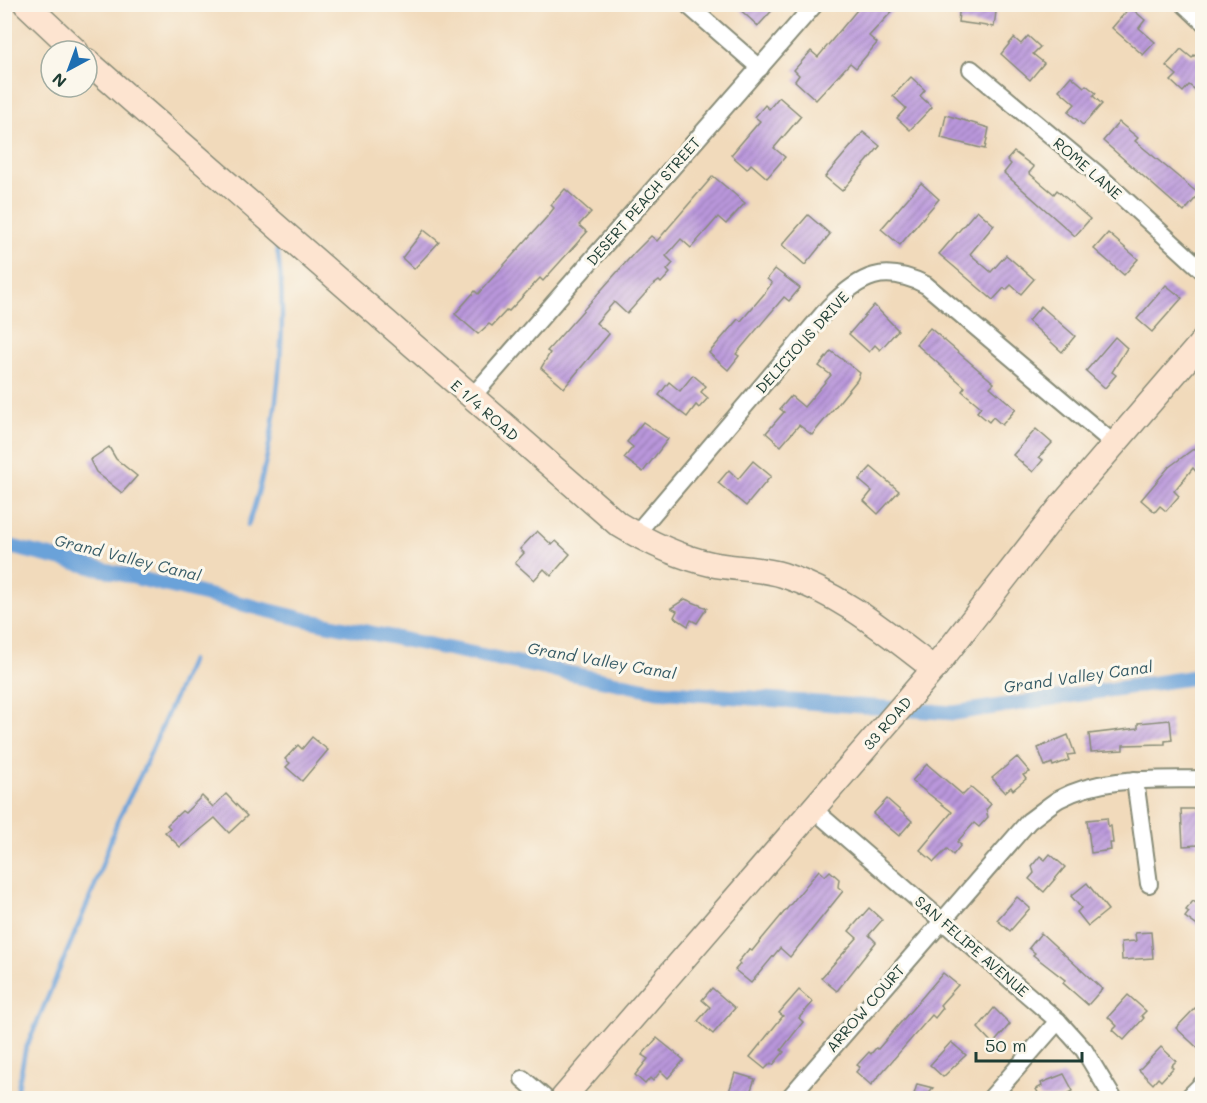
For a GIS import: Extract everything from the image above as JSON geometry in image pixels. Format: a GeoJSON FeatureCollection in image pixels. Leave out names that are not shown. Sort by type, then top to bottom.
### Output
{"type":"FeatureCollection","features":[{"type":"Feature","properties":{"kind":"street"},"geometry":{"type":"LineString","coordinates":[[26,4],[63,39]]}},
{"type":"Feature","properties":{"kind":"street","name":"DESERT PEACH STREET"},"geometry":{"type":"LineString","coordinates":[[471,398],[816,4]]}},
{"type":"Feature","properties":{"kind":"street"},"geometry":{"type":"LineString","coordinates":[[1184,4],[1203,21]]}},
{"type":"Feature","properties":{"kind":"street"},"geometry":{"type":"LineString","coordinates":[[690,7],[760,68]]}},
{"type":"Feature","properties":{"kind":"street","name":"ROME LANE"},"geometry":{"type":"LineString","coordinates":[[971,69],[1096,173],[1203,270]]}},
{"type":"Feature","properties":{"kind":"street","name":"E 1/4 ROAD"},"geometry":{"type":"LineString","coordinates":[[99,72],[618,524],[635,535],[710,564],[780,574],[821,589],[873,622],[934,669]]}},
{"type":"Feature","properties":{"kind":"street","name":"DELICIOUS DRIVE"},"geometry":{"type":"LineString","coordinates":[[635,535],[829,307],[856,283],[873,275],[901,274],[926,285],[1113,443]]}},
{"type":"Feature","properties":{"kind":"street","name":"33 ROAD"},"geometry":{"type":"LineString","coordinates":[[563,1098],[934,669],[1113,443],[1203,342]]}},
{"type":"Feature","properties":{"kind":"street","name":"ARROW COURT"},"geometry":{"type":"LineString","coordinates":[[789,1098],[1029,821],[1059,799],[1091,787],[1135,780],[1203,779]]}},
{"type":"Feature","properties":{"kind":"street"},"geometry":{"type":"LineString","coordinates":[[1135,780],[1149,884]]}},
{"type":"Feature","properties":{"kind":"street","name":"SAN FELIPE AVENUE"},"geometry":{"type":"LineString","coordinates":[[813,809],[943,919],[1058,1021],[1084,1050],[1113,1098]]}},
{"type":"Feature","properties":{"kind":"street"},"geometry":{"type":"LineString","coordinates":[[991,1098],[1058,1021]]}},
{"type":"Feature","properties":{"kind":"street"},"geometry":{"type":"LineString","coordinates":[[523,1079],[545,1098]]}},
{"type":"Feature","properties":{"kind":"street"},"geometry":{"type":"LineString","coordinates":[[1188,1098],[1203,1084]]}},
{"type":"Feature","properties":{"kind":"building"},"geometry":{"type":"Polygon","coordinates":[[[734,4],[778,4],[758,26],[734,4]]]}},
{"type":"Feature","properties":{"kind":"building"},"geometry":{"type":"Polygon","coordinates":[[[862,4],[899,4],[869,36],[877,43],[856,68],[850,63],[816,100],[795,81],[799,75],[794,70],[811,51],[818,57],[862,4]]]}},
{"type":"Feature","properties":{"kind":"building"},"geometry":{"type":"Polygon","coordinates":[[[960,4],[997,4],[994,27],[958,22],[960,4]]]}},
{"type":"Feature","properties":{"kind":"building"},"geometry":{"type":"Polygon","coordinates":[[[1130,7],[1145,20],[1139,28],[1155,42],[1143,55],[1112,28],[1130,7]]]}},
{"type":"Feature","properties":{"kind":"building"},"geometry":{"type":"Polygon","coordinates":[[[1028,36],[1040,47],[1033,54],[1044,63],[1030,80],[1001,54],[1014,38],[1021,44],[1028,36]]]}},
{"type":"Feature","properties":{"kind":"building"},"geometry":{"type":"Polygon","coordinates":[[[1181,49],[1192,58],[1194,55],[1203,62],[1203,85],[1197,91],[1189,85],[1183,92],[1171,81],[1177,75],[1166,66],[1181,49]]]}},
{"type":"Feature","properties":{"kind":"building"},"geometry":{"type":"Polygon","coordinates":[[[1071,76],[1096,93],[1093,96],[1102,104],[1083,125],[1068,112],[1075,104],[1059,90],[1071,76]]]}},
{"type":"Feature","properties":{"kind":"building"},"geometry":{"type":"Polygon","coordinates":[[[911,77],[925,90],[920,96],[932,107],[910,130],[897,118],[906,108],[893,96],[911,77]]]}},
{"type":"Feature","properties":{"kind":"building"},"geometry":{"type":"Polygon","coordinates":[[[779,97],[801,116],[774,148],[785,157],[767,178],[751,164],[747,169],[731,155],[760,121],[755,117],[765,105],[769,109],[779,97]]]}},
{"type":"Feature","properties":{"kind":"building"},"geometry":{"type":"Polygon","coordinates":[[[946,115],[989,128],[985,149],[941,138],[946,115]]]}},
{"type":"Feature","properties":{"kind":"building"},"geometry":{"type":"Polygon","coordinates":[[[1119,122],[1138,138],[1135,141],[1199,194],[1184,212],[1103,141],[1119,122]]]}},
{"type":"Feature","properties":{"kind":"building"},"geometry":{"type":"Polygon","coordinates":[[[863,132],[880,146],[842,191],[825,177],[863,132]]]}},
{"type":"Feature","properties":{"kind":"building"},"geometry":{"type":"Polygon","coordinates":[[[1014,152],[1034,167],[1029,173],[1054,194],[1057,190],[1090,219],[1075,236],[1004,173],[1011,164],[1007,160],[1014,152]]]}},
{"type":"Feature","properties":{"kind":"building"},"geometry":{"type":"Polygon","coordinates":[[[713,176],[745,203],[726,224],[718,217],[691,248],[681,239],[666,256],[673,263],[667,270],[670,273],[661,283],[659,281],[652,286],[627,314],[614,302],[596,323],[609,334],[564,388],[541,368],[550,353],[547,351],[635,252],[651,236],[657,241],[713,176]]]}},
{"type":"Feature","properties":{"kind":"building"},"geometry":{"type":"Polygon","coordinates":[[[921,183],[939,199],[900,245],[881,229],[921,183]]]}},
{"type":"Feature","properties":{"kind":"building"},"geometry":{"type":"Polygon","coordinates":[[[565,189],[591,212],[579,225],[587,232],[543,281],[540,278],[509,311],[507,310],[492,326],[489,324],[478,334],[455,314],[475,291],[478,294],[546,218],[554,208],[551,205],[565,189]]]}},
{"type":"Feature","properties":{"kind":"building"},"geometry":{"type":"Polygon","coordinates":[[[977,210],[994,225],[970,254],[991,272],[1006,255],[1034,279],[1021,294],[1011,285],[1006,290],[1004,288],[993,300],[939,254],[977,210]]]}},
{"type":"Feature","properties":{"kind":"building"},"geometry":{"type":"Polygon","coordinates":[[[808,215],[830,234],[805,265],[782,245],[808,215]]]}},
{"type":"Feature","properties":{"kind":"building"},"geometry":{"type":"Polygon","coordinates":[[[424,230],[439,242],[414,269],[402,258],[424,230]]]}},
{"type":"Feature","properties":{"kind":"building"},"geometry":{"type":"Polygon","coordinates":[[[1108,233],[1138,259],[1124,275],[1094,249],[1108,233]]]}},
{"type":"Feature","properties":{"kind":"building"},"geometry":{"type":"Polygon","coordinates":[[[775,269],[800,288],[789,301],[784,297],[736,354],[739,356],[728,370],[709,353],[738,319],[741,321],[764,294],[772,283],[767,279],[775,269]]]}},
{"type":"Feature","properties":{"kind":"building"},"geometry":{"type":"Polygon","coordinates":[[[1166,285],[1182,298],[1152,332],[1137,319],[1166,285]]]}},
{"type":"Feature","properties":{"kind":"building"},"geometry":{"type":"Polygon","coordinates":[[[874,305],[898,330],[880,350],[875,345],[869,352],[849,334],[874,305]]]}},
{"type":"Feature","properties":{"kind":"building"},"geometry":{"type":"Polygon","coordinates":[[[1041,306],[1075,336],[1062,352],[1028,321],[1041,306]]]}},
{"type":"Feature","properties":{"kind":"building"},"geometry":{"type":"Polygon","coordinates":[[[930,328],[994,383],[990,387],[1016,409],[1002,425],[993,417],[989,422],[977,412],[981,407],[962,391],[965,387],[916,344],[930,328]]]}},
{"type":"Feature","properties":{"kind":"building"},"geometry":{"type":"Polygon","coordinates":[[[1115,337],[1127,348],[1112,372],[1116,375],[1105,388],[1086,371],[1115,337]]]}},
{"type":"Feature","properties":{"kind":"building"},"geometry":{"type":"Polygon","coordinates":[[[831,351],[860,373],[857,380],[812,435],[799,425],[781,446],[766,433],[784,412],[780,409],[791,396],[804,407],[831,375],[819,366],[831,351]]]}},
{"type":"Feature","properties":{"kind":"building"},"geometry":{"type":"Polygon","coordinates":[[[693,375],[706,386],[701,392],[708,398],[699,408],[696,405],[687,417],[659,395],[669,382],[680,391],[693,375]]]}},
{"type":"Feature","properties":{"kind":"building"},"geometry":{"type":"Polygon","coordinates":[[[643,422],[668,439],[643,472],[624,458],[633,447],[627,442],[643,422]]]}},
{"type":"Feature","properties":{"kind":"building"},"geometry":{"type":"Polygon","coordinates":[[[1036,429],[1052,443],[1039,457],[1043,460],[1033,472],[1013,455],[1036,429]]]}},
{"type":"Feature","properties":{"kind":"building"},"geometry":{"type":"Polygon","coordinates":[[[1203,442],[1203,480],[1193,468],[1174,491],[1179,496],[1166,511],[1160,506],[1155,512],[1141,500],[1169,467],[1203,442]]]}},
{"type":"Feature","properties":{"kind":"building"},"geometry":{"type":"Polygon","coordinates":[[[109,447],[116,459],[137,476],[122,493],[96,472],[90,460],[109,447]]]}},
{"type":"Feature","properties":{"kind":"building"},"geometry":{"type":"Polygon","coordinates":[[[753,461],[771,476],[746,506],[718,483],[729,470],[738,479],[753,461]]]}},
{"type":"Feature","properties":{"kind":"building"},"geometry":{"type":"Polygon","coordinates":[[[871,467],[899,491],[878,514],[864,501],[872,491],[859,480],[871,467]]]}},
{"type":"Feature","properties":{"kind":"building"},"geometry":{"type":"Polygon","coordinates":[[[537,531],[552,545],[556,541],[570,554],[551,576],[544,569],[534,580],[515,563],[524,553],[520,549],[537,531]]]}},
{"type":"Feature","properties":{"kind":"building"},"geometry":{"type":"Polygon","coordinates":[[[685,599],[707,608],[697,623],[691,620],[688,626],[674,617],[677,611],[671,608],[685,599]]]}},
{"type":"Feature","properties":{"kind":"building"},"geometry":{"type":"Polygon","coordinates":[[[1170,720],[1172,740],[1165,741],[1165,744],[1123,745],[1123,750],[1091,752],[1089,734],[1138,728],[1138,723],[1170,720]]]}},
{"type":"Feature","properties":{"kind":"building"},"geometry":{"type":"Polygon","coordinates":[[[1068,735],[1075,754],[1067,755],[1069,760],[1053,766],[1052,763],[1045,766],[1038,748],[1068,735]]]}},
{"type":"Feature","properties":{"kind":"building"},"geometry":{"type":"Polygon","coordinates":[[[312,737],[328,750],[302,781],[286,767],[290,763],[285,759],[298,745],[302,749],[312,737]]]}},
{"type":"Feature","properties":{"kind":"building"},"geometry":{"type":"Polygon","coordinates":[[[1017,757],[1030,772],[1023,775],[1026,779],[1013,790],[1011,787],[1005,792],[992,778],[1017,757]]]}},
{"type":"Feature","properties":{"kind":"building"},"geometry":{"type":"Polygon","coordinates":[[[927,764],[963,795],[971,787],[991,804],[986,810],[988,817],[979,827],[974,823],[957,842],[961,845],[953,855],[947,849],[934,862],[920,850],[952,812],[912,781],[927,764]]]}},
{"type":"Feature","properties":{"kind":"building"},"geometry":{"type":"Polygon","coordinates":[[[226,794],[247,816],[229,833],[215,818],[180,847],[165,832],[170,828],[167,825],[182,811],[185,813],[202,796],[213,807],[226,794]]]}},
{"type":"Feature","properties":{"kind":"building"},"geometry":{"type":"Polygon","coordinates":[[[887,799],[912,821],[899,836],[873,814],[887,799]]]}},
{"type":"Feature","properties":{"kind":"building"},"geometry":{"type":"Polygon","coordinates":[[[1181,809],[1200,809],[1201,836],[1197,836],[1198,845],[1183,846],[1181,809]]]}},
{"type":"Feature","properties":{"kind":"building"},"geometry":{"type":"Polygon","coordinates":[[[1107,818],[1108,826],[1111,826],[1113,843],[1110,843],[1111,850],[1091,853],[1087,820],[1107,818]]]}},
{"type":"Feature","properties":{"kind":"building"},"geometry":{"type":"Polygon","coordinates":[[[1050,854],[1065,867],[1044,892],[1029,879],[1034,873],[1032,866],[1040,856],[1045,860],[1050,854]]]}},
{"type":"Feature","properties":{"kind":"building"},"geometry":{"type":"Polygon","coordinates":[[[819,870],[825,876],[830,871],[839,879],[838,887],[843,891],[790,957],[780,948],[751,983],[735,970],[740,964],[738,962],[749,949],[752,951],[819,870]]]}},
{"type":"Feature","properties":{"kind":"building"},"geometry":{"type":"Polygon","coordinates":[[[1087,883],[1108,910],[1088,926],[1077,912],[1081,908],[1071,896],[1087,883]]]}},
{"type":"Feature","properties":{"kind":"building"},"geometry":{"type":"Polygon","coordinates":[[[1203,895],[1203,930],[1185,917],[1189,912],[1186,910],[1193,901],[1196,903],[1203,895]]]}},
{"type":"Feature","properties":{"kind":"building"},"geometry":{"type":"Polygon","coordinates":[[[1017,897],[1030,908],[1010,931],[997,920],[1017,897]]]}},
{"type":"Feature","properties":{"kind":"building"},"geometry":{"type":"Polygon","coordinates":[[[869,908],[882,920],[869,935],[876,942],[837,991],[821,978],[857,938],[849,931],[869,908]]]}},
{"type":"Feature","properties":{"kind":"building"},"geometry":{"type":"Polygon","coordinates":[[[1151,932],[1153,958],[1122,960],[1121,942],[1136,941],[1135,933],[1151,932]]]}},
{"type":"Feature","properties":{"kind":"building"},"geometry":{"type":"Polygon","coordinates":[[[1041,933],[1102,989],[1088,1005],[1063,983],[1065,980],[1033,955],[1035,953],[1029,948],[1041,933]]]}},
{"type":"Feature","properties":{"kind":"building"},"geometry":{"type":"Polygon","coordinates":[[[943,973],[958,985],[940,1005],[943,1008],[935,1018],[932,1015],[871,1085],[856,1072],[860,1067],[857,1065],[869,1052],[871,1054],[876,1048],[878,1049],[943,973]]]}},
{"type":"Feature","properties":{"kind":"building"},"geometry":{"type":"Polygon","coordinates":[[[712,988],[735,1008],[713,1034],[698,1021],[710,1007],[702,1000],[712,988]]]}},
{"type":"Feature","properties":{"kind":"building"},"geometry":{"type":"Polygon","coordinates":[[[799,990],[813,1002],[799,1018],[803,1022],[781,1050],[784,1052],[773,1065],[771,1063],[765,1069],[750,1057],[783,1016],[779,1013],[799,990]]]}},
{"type":"Feature","properties":{"kind":"building"},"geometry":{"type":"Polygon","coordinates":[[[1128,995],[1146,1011],[1141,1016],[1144,1018],[1124,1040],[1113,1030],[1117,1026],[1108,1017],[1128,995]]]}},
{"type":"Feature","properties":{"kind":"building"},"geometry":{"type":"Polygon","coordinates":[[[994,1008],[1010,1024],[993,1044],[978,1028],[994,1008]]]}},
{"type":"Feature","properties":{"kind":"building"},"geometry":{"type":"Polygon","coordinates":[[[1195,1008],[1203,1015],[1203,1053],[1176,1028],[1195,1008]]]}},
{"type":"Feature","properties":{"kind":"building"},"geometry":{"type":"Polygon","coordinates":[[[657,1038],[684,1060],[668,1078],[661,1071],[653,1081],[650,1078],[645,1084],[635,1075],[648,1059],[642,1055],[657,1038]]]}},
{"type":"Feature","properties":{"kind":"building"},"geometry":{"type":"Polygon","coordinates":[[[951,1042],[966,1055],[943,1077],[930,1065],[951,1042]]]}},
{"type":"Feature","properties":{"kind":"building"},"geometry":{"type":"Polygon","coordinates":[[[1161,1047],[1176,1061],[1161,1081],[1158,1078],[1153,1084],[1139,1070],[1161,1047]]]}},
{"type":"Feature","properties":{"kind":"building"},"geometry":{"type":"Polygon","coordinates":[[[735,1073],[755,1079],[748,1098],[727,1098],[735,1073]]]}},
{"type":"Feature","properties":{"kind":"building"},"geometry":{"type":"Polygon","coordinates":[[[1064,1074],[1073,1091],[1060,1098],[1041,1098],[1036,1089],[1042,1086],[1041,1083],[1064,1074]]]}},
{"type":"Feature","properties":{"kind":"building"},"geometry":{"type":"Polygon","coordinates":[[[917,1084],[933,1088],[923,1098],[913,1098],[917,1084]]]}},
{"type":"Feature","properties":{"kind":"waterway"},"geometry":{"type":"LineString","coordinates":[[248,525],[266,459],[278,383],[282,306],[275,238]]}},
{"type":"Feature","properties":{"kind":"waterway","name":"Grand Valley Canal"},"geometry":{"type":"LineString","coordinates":[[4,545],[307,620],[657,691],[954,713],[1202,676]]}},
{"type":"Feature","properties":{"kind":"waterway"},"geometry":{"type":"LineString","coordinates":[[16,1098],[25,1051],[94,888],[117,822],[143,770],[191,660]]}}]}
